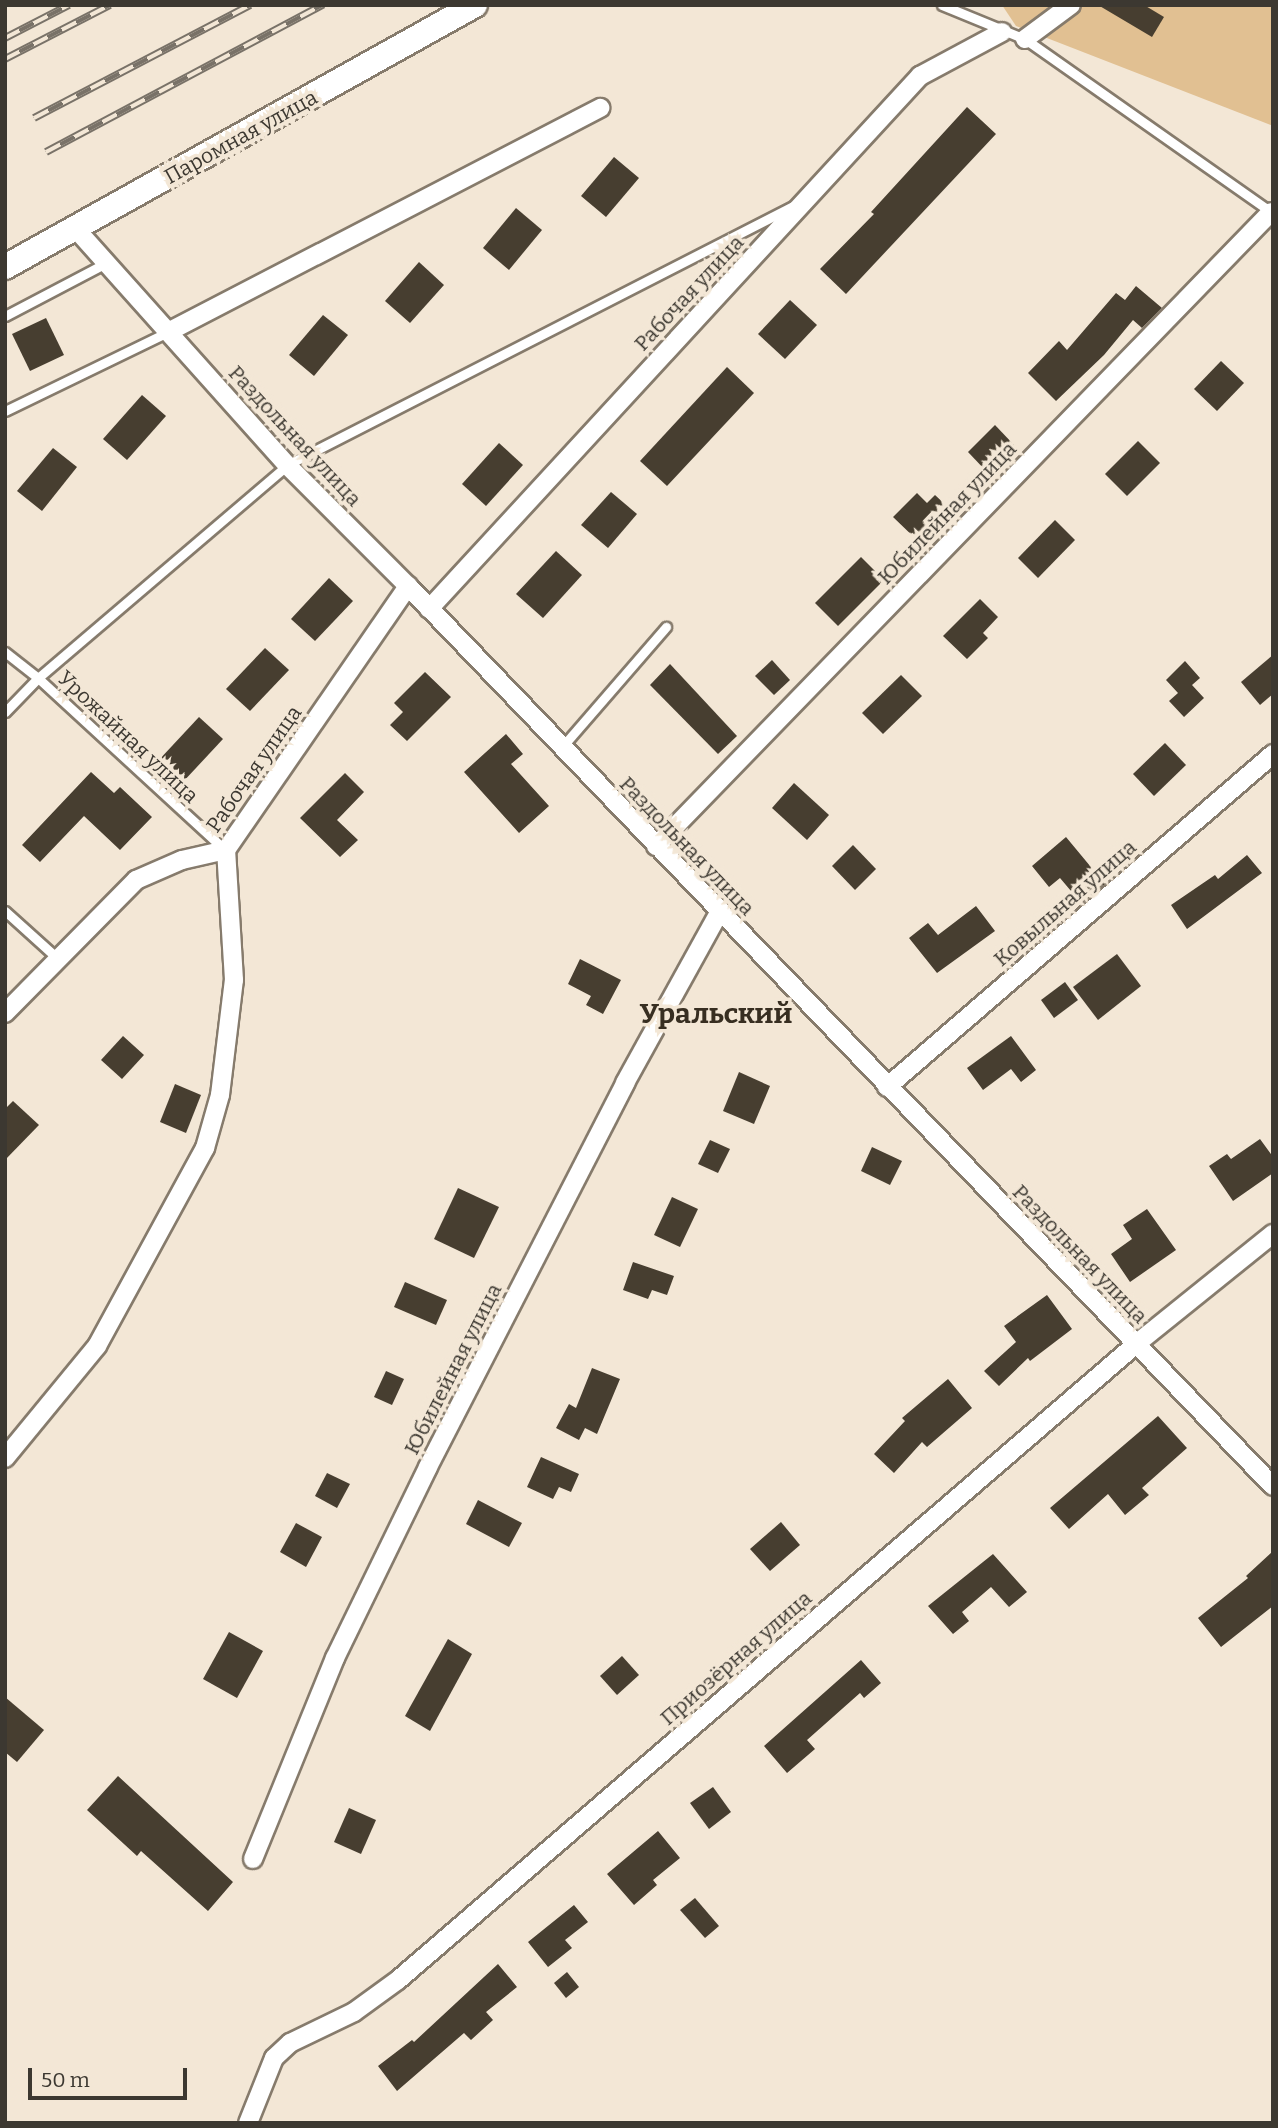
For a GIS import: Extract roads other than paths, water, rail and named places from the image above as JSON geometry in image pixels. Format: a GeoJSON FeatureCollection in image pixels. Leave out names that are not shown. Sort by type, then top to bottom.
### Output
{"type":"FeatureCollection","features":[{"type":"Feature","properties":{"kind":"street","name":"Паромная улица"},"geometry":{"type":"LineString","coordinates":[[5,268],[475,5]]}},
{"type":"Feature","properties":{"kind":"street"},"geometry":{"type":"LineString","coordinates":[[1025,39],[1071,5]]}},
{"type":"Feature","properties":{"kind":"street","name":"Рабочая улица"},"geometry":{"type":"LineString","coordinates":[[429,609],[920,76],[1002,32]]}},
{"type":"Feature","properties":{"kind":"street"},"geometry":{"type":"LineString","coordinates":[[168,332],[600,108]]}},
{"type":"Feature","properties":{"kind":"street","name":"Юбилейная улица"},"geometry":{"type":"LineString","coordinates":[[656,846],[1272,211]]}},
{"type":"Feature","properties":{"kind":"street","name":"Раздольная улица"},"geometry":{"type":"LineString","coordinates":[[76,229],[287,465],[408,586],[719,913],[1273,1486]]}},
{"type":"Feature","properties":{"kind":"street","name":"Рабочая улица"},"geometry":{"type":"LineString","coordinates":[[5,1013],[136,880],[183,860],[226,850],[408,586]]}},
{"type":"Feature","properties":{"kind":"street","name":"Ковыльная улица"},"geometry":{"type":"LineString","coordinates":[[887,1087],[1273,754]]}},
{"type":"Feature","properties":{"kind":"street"},"geometry":{"type":"LineString","coordinates":[[5,1458],[97,1346],[205,1148],[220,1095],[234,980],[226,850]]}},
{"type":"Feature","properties":{"kind":"street","name":"Юбилейная улица"},"geometry":{"type":"LineString","coordinates":[[253,1859],[335,1658],[428,1467],[625,1083],[719,913]]}},
{"type":"Feature","properties":{"kind":"street","name":"Приозёрная улица"},"geometry":{"type":"LineString","coordinates":[[248,2123],[274,2058],[290,2043],[354,2012],[398,1980],[1136,1344],[1273,1234]]}},
{"type":"Feature","properties":{"kind":"lane"},"geometry":{"type":"LineString","coordinates":[[942,5],[1002,32],[1025,39],[1272,211]]}},
{"type":"Feature","properties":{"kind":"lane"},"geometry":{"type":"LineString","coordinates":[[5,712],[38,678],[287,465],[806,200]]}},
{"type":"Feature","properties":{"kind":"lane"},"geometry":{"type":"LineString","coordinates":[[5,316],[106,263]]}},
{"type":"Feature","properties":{"kind":"lane"},"geometry":{"type":"LineString","coordinates":[[5,411],[168,332]]}},
{"type":"Feature","properties":{"kind":"lane"},"geometry":{"type":"LineString","coordinates":[[561,748],[666,627]]}},
{"type":"Feature","properties":{"kind":"lane","name":"Урожайная улица"},"geometry":{"type":"LineString","coordinates":[[5,652],[38,678],[226,850]]}},
{"type":"Feature","properties":{"kind":"lane"},"geometry":{"type":"LineString","coordinates":[[5,911],[57,958]]}},
{"type":"Feature","properties":{"kind":"railway"},"geometry":{"type":"LineString","coordinates":[[5,38],[69,5]]}},
{"type":"Feature","properties":{"kind":"railway"},"geometry":{"type":"LineString","coordinates":[[5,59],[110,5]]}},
{"type":"Feature","properties":{"kind":"railway"},"geometry":{"type":"LineString","coordinates":[[34,118],[250,5]]}},
{"type":"Feature","properties":{"kind":"railway"},"geometry":{"type":"LineString","coordinates":[[46,152],[323,5]]}},
{"type":"Feature","properties":{"kind":"district","name":"Уральский"},"geometry":{"type":"Point","coordinates":[716,1014]}}]}
